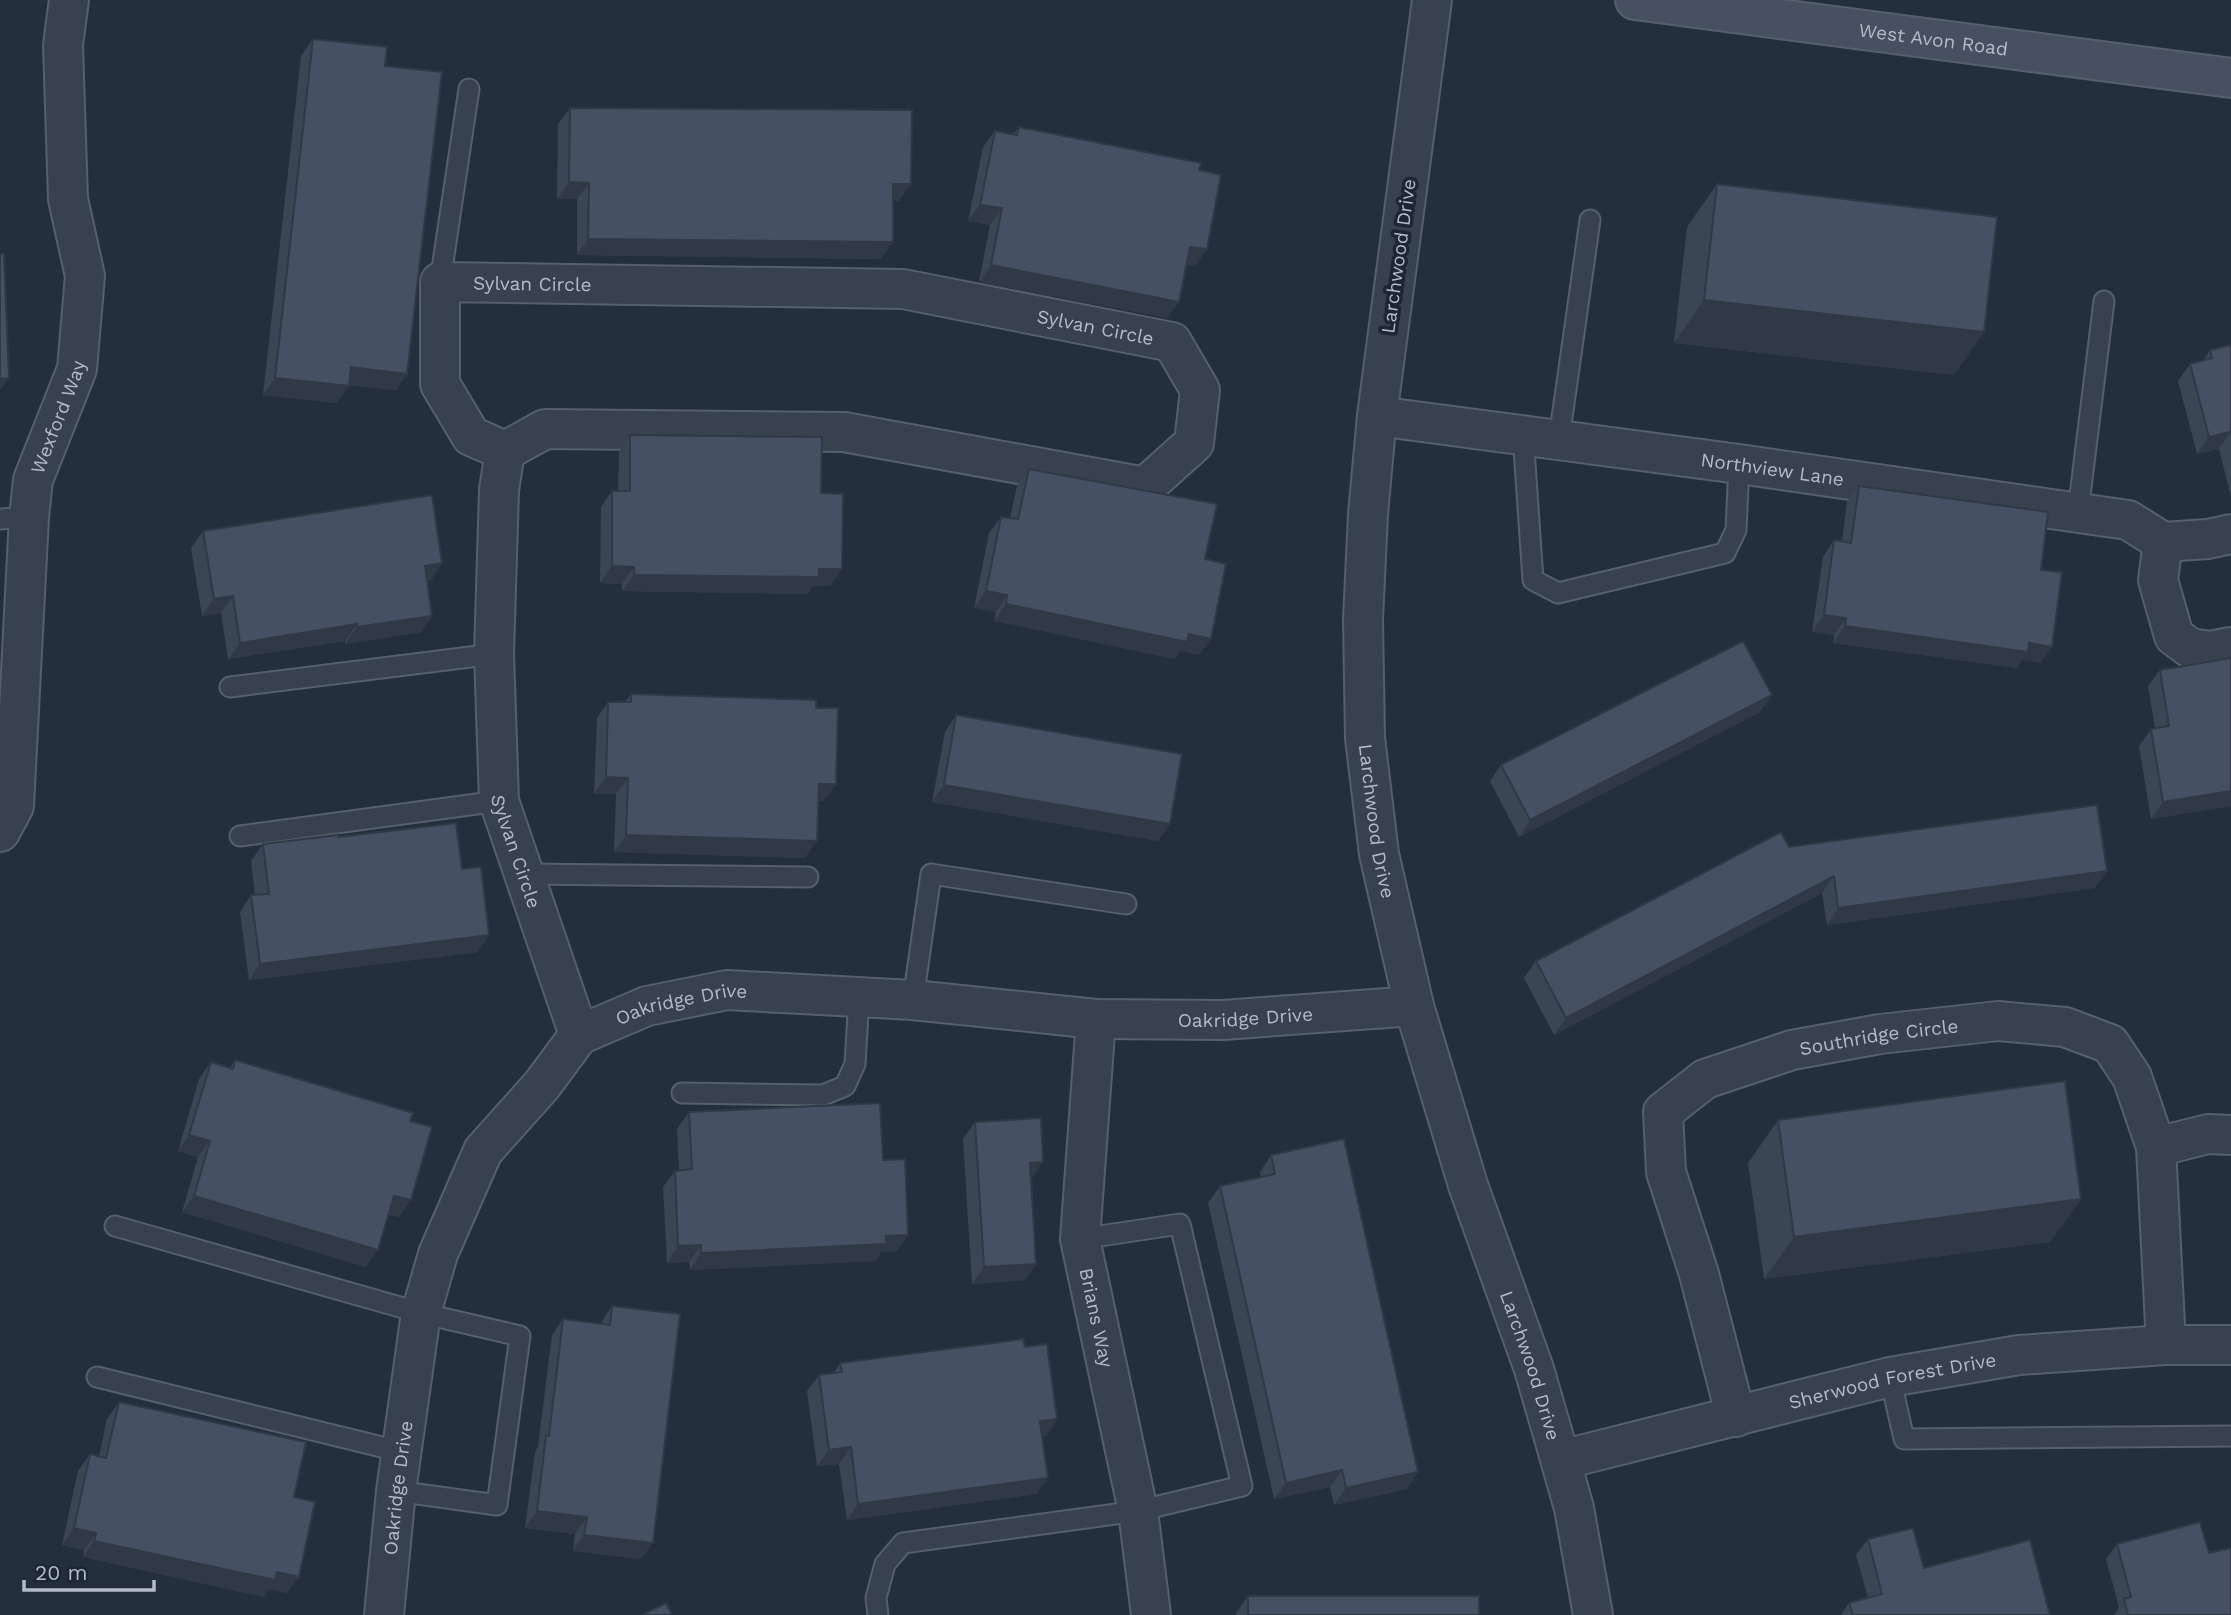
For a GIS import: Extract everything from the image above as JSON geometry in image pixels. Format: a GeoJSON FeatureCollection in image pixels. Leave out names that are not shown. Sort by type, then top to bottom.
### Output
{"type":"FeatureCollection","features":[{"type":"Feature","properties":{"kind":"main road","name":"West Avon Road"},"geometry":{"type":"LineString","coordinates":[[1635,0],[2231,78]]}},
{"type":"Feature","properties":{"kind":"street","name":"Wexford Way"},"geometry":{"type":"LineString","coordinates":[[5,815],[14,518],[33,480],[77,369],[85,276],[68,199],[63,45],[69,0]]}},
{"type":"Feature","properties":{"kind":"street","name":"Larchwood Drive"},"geometry":{"type":"LineString","coordinates":[[1432,0],[1377,416],[1368,514],[1363,619],[1365,737],[1379,854],[1414,1006],[1468,1185],[1534,1369],[1561,1460],[1574,1508],[1593,1615]]}},
{"type":"Feature","properties":{"kind":"street","name":"Sylvan Circle"},"geometry":{"type":"LineString","coordinates":[[440,282],[902,289],[1172,342],[1200,390],[1194,443],[1144,486],[845,432],[545,429],[505,451],[499,490],[494,654],[499,801],[579,1035]]}},
{"type":"Feature","properties":{"kind":"street"},"geometry":{"type":"LineString","coordinates":[[440,282],[440,384],[471,436],[505,451]]}},
{"type":"Feature","properties":{"kind":"street","name":"Northview Lane"},"geometry":{"type":"LineString","coordinates":[[1377,416],[1739,464],[2128,520],[2164,542]]}},
{"type":"Feature","properties":{"kind":"street"},"geometry":{"type":"LineString","coordinates":[[2231,534],[2208,539],[2164,542],[2158,580],[2174,636],[2190,648],[2210,651],[2231,647]]}},
{"type":"Feature","properties":{"kind":"street","name":"Oakridge Drive"},"geometry":{"type":"LineString","coordinates":[[384,1615],[397,1491],[421,1313],[438,1254],[483,1152],[542,1085],[579,1035],[647,1006],[727,990],[913,1000],[1096,1019],[1223,1020],[1414,1006]]}},
{"type":"Feature","properties":{"kind":"street","name":"Brians Way"},"geometry":{"type":"LineString","coordinates":[[1096,1019],[1080,1239],[1138,1511],[1151,1615]]}},
{"type":"Feature","properties":{"kind":"street","name":"Southridge Circle"},"geometry":{"type":"LineString","coordinates":[[1736,1417],[1699,1273],[1666,1172],[1663,1112],[1705,1079],[1792,1050],[1880,1034],[1998,1021],[2065,1027],[2110,1044],[2132,1076],[2156,1147],[2166,1345]]}},
{"type":"Feature","properties":{"kind":"street"},"geometry":{"type":"LineString","coordinates":[[2156,1147],[2208,1134],[2231,1135]]}},
{"type":"Feature","properties":{"kind":"street","name":"Sherwood Forest Drive"},"geometry":{"type":"LineString","coordinates":[[1561,1460],[1890,1377],[2019,1355],[2166,1345],[2231,1345]]}},
{"type":"Feature","properties":{"kind":"lane"},"geometry":{"type":"LineString","coordinates":[[440,282],[469,89]]}},
{"type":"Feature","properties":{"kind":"lane"},"geometry":{"type":"LineString","coordinates":[[1590,220],[1541,437],[1534,580],[1558,593],[1725,553],[1736,530],[1739,464]]}},
{"type":"Feature","properties":{"kind":"lane"},"geometry":{"type":"LineString","coordinates":[[2078,512],[2104,301]]}},
{"type":"Feature","properties":{"kind":"lane"},"geometry":{"type":"LineString","coordinates":[[229,687],[494,654]]}},
{"type":"Feature","properties":{"kind":"lane"},"geometry":{"type":"LineString","coordinates":[[240,836],[499,801]]}},
{"type":"Feature","properties":{"kind":"lane"},"geometry":{"type":"LineString","coordinates":[[525,874],[808,877]]}},
{"type":"Feature","properties":{"kind":"lane"},"geometry":{"type":"LineString","coordinates":[[913,1000],[931,874],[1126,904]]}},
{"type":"Feature","properties":{"kind":"lane"},"geometry":{"type":"LineString","coordinates":[[682,1093],[823,1095],[845,1086],[855,1064],[859,997]]}},
{"type":"Feature","properties":{"kind":"lane"},"geometry":{"type":"LineString","coordinates":[[878,1615],[876,1598],[885,1564],[903,1543],[1138,1511],[1242,1486],[1180,1224],[1080,1239]]}},
{"type":"Feature","properties":{"kind":"lane"},"geometry":{"type":"LineString","coordinates":[[115,1226],[421,1313],[520,1336],[497,1505],[397,1491]]}},
{"type":"Feature","properties":{"kind":"lane"},"geometry":{"type":"LineString","coordinates":[[97,1377],[402,1451]]}},
{"type":"Feature","properties":{"kind":"lane"},"geometry":{"type":"LineString","coordinates":[[1890,1377],[1904,1439],[2231,1436]]}},
{"type":"Feature","properties":{"kind":"building"},"geometry":{"type":"Polygon","coordinates":[[[313,39],[387,47],[385,66],[442,72],[407,374],[351,367],[349,386],[275,378],[313,39]]]}},
{"type":"Feature","properties":{"kind":"building"},"geometry":{"type":"Polygon","coordinates":[[[570,108],[912,110],[911,184],[893,184],[893,242],[588,239],[589,183],[569,182],[570,108]]]}},
{"type":"Feature","properties":{"kind":"building"},"geometry":{"type":"Polygon","coordinates":[[[1019,127],[1201,163],[1199,170],[1221,175],[1207,249],[1190,247],[1179,302],[991,265],[1002,208],[980,205],[995,131],[1017,135],[1019,127]]]}},
{"type":"Feature","properties":{"kind":"building"},"geometry":{"type":"Polygon","coordinates":[[[1717,184],[1997,217],[1984,332],[1704,300],[1717,184]]]}},
{"type":"Feature","properties":{"kind":"building"},"geometry":{"type":"Polygon","coordinates":[[[0,254],[4,254],[9,378],[0,379],[0,254]]]}},
{"type":"Feature","properties":{"kind":"building"},"geometry":{"type":"Polygon","coordinates":[[[2231,345],[2231,434],[2230,432],[2209,437],[2190,364],[2212,358],[2210,350],[2231,345]]]}},
{"type":"Feature","properties":{"kind":"building"},"geometry":{"type":"Polygon","coordinates":[[[630,435],[822,437],[821,493],[843,494],[842,569],[819,569],[819,577],[634,575],[634,567],[612,566],[612,491],[630,491],[630,435]]]}},
{"type":"Feature","properties":{"kind":"building"},"geometry":{"type":"Polygon","coordinates":[[[1029,469],[1217,504],[1205,559],[1226,564],[1211,639],[1189,634],[1187,642],[1006,604],[1007,595],[986,591],[1001,517],[1018,519],[1029,469]]]}},
{"type":"Feature","properties":{"kind":"building"},"geometry":{"type":"Polygon","coordinates":[[[1859,486],[2048,512],[2041,570],[2062,572],[2052,647],[2029,643],[2028,652],[1845,626],[1846,618],[1824,615],[1834,540],[1851,543],[1859,486]]]}},
{"type":"Feature","properties":{"kind":"building"},"geometry":{"type":"Polygon","coordinates":[[[432,495],[442,563],[425,566],[432,616],[357,627],[357,624],[240,643],[233,596],[214,599],[203,531],[432,495]]]}},
{"type":"Feature","properties":{"kind":"building"},"geometry":{"type":"Polygon","coordinates":[[[1743,641],[1772,695],[1530,820],[1501,765],[1743,641]]]}},
{"type":"Feature","properties":{"kind":"building"},"geometry":{"type":"Polygon","coordinates":[[[2231,658],[2231,791],[2163,802],[2151,729],[2169,726],[2160,670],[2231,658]]]}},
{"type":"Feature","properties":{"kind":"building"},"geometry":{"type":"Polygon","coordinates":[[[631,694],[816,700],[816,708],[838,708],[836,784],[819,784],[817,841],[626,835],[628,778],[606,777],[608,702],[631,702],[631,694]]]}},
{"type":"Feature","properties":{"kind":"building"},"geometry":{"type":"Polygon","coordinates":[[[956,715],[1182,754],[1170,824],[944,785],[956,715]]]}},
{"type":"Feature","properties":{"kind":"building"},"geometry":{"type":"Polygon","coordinates":[[[2097,805],[2107,871],[1838,908],[1834,876],[1566,1018],[1536,961],[1781,832],[1789,847],[2097,805]]]}},
{"type":"Feature","properties":{"kind":"building"},"geometry":{"type":"Polygon","coordinates":[[[456,823],[462,869],[481,867],[489,935],[260,964],[251,895],[269,894],[263,844],[456,823]]]}},
{"type":"Feature","properties":{"kind":"building"},"geometry":{"type":"Polygon","coordinates":[[[235,1060],[413,1113],[410,1121],[432,1127],[411,1200],[394,1196],[378,1250],[194,1196],[210,1141],[189,1135],[211,1062],[233,1069],[235,1060]]]}},
{"type":"Feature","properties":{"kind":"building"},"geometry":{"type":"Polygon","coordinates":[[[2065,1081],[2081,1199],[1794,1237],[1778,1120],[2065,1081]]]}},
{"type":"Feature","properties":{"kind":"building"},"geometry":{"type":"Polygon","coordinates":[[[880,1103],[883,1160],[905,1159],[908,1235],[886,1236],[886,1244],[701,1253],[701,1245],[678,1246],[675,1171],[692,1169],[689,1112],[880,1103]]]}},
{"type":"Feature","properties":{"kind":"building"},"geometry":{"type":"Polygon","coordinates":[[[1041,1118],[1043,1162],[1030,1163],[1036,1264],[984,1267],[975,1122],[1041,1118]]]}},
{"type":"Feature","properties":{"kind":"building"},"geometry":{"type":"Polygon","coordinates":[[[1344,1139],[1418,1472],[1346,1488],[1342,1470],[1286,1483],[1220,1186],[1275,1174],[1271,1155],[1344,1139]]]}},
{"type":"Feature","properties":{"kind":"building"},"geometry":{"type":"Polygon","coordinates":[[[612,1306],[680,1314],[653,1543],[584,1535],[587,1517],[537,1511],[563,1319],[610,1325],[612,1306]]]}},
{"type":"Feature","properties":{"kind":"building"},"geometry":{"type":"Polygon","coordinates":[[[1023,1339],[1025,1347],[1047,1344],[1057,1419],[1040,1421],[1048,1478],[858,1504],[851,1447],[829,1450],[819,1375],[842,1372],[840,1363],[1023,1339]]]}},
{"type":"Feature","properties":{"kind":"building"},"geometry":{"type":"Polygon","coordinates":[[[119,1402],[306,1442],[294,1497],[315,1502],[299,1577],[277,1572],[275,1580],[94,1541],[96,1533],[74,1528],[90,1454],[106,1458],[119,1402]]]}},
{"type":"Feature","properties":{"kind":"building"},"geometry":{"type":"Polygon","coordinates":[[[2200,1522],[2209,1553],[2231,1548],[2231,1615],[2128,1615],[2124,1599],[2131,1597],[2117,1544],[2200,1522]]]}},
{"type":"Feature","properties":{"kind":"building"},"geometry":{"type":"Polygon","coordinates":[[[1913,1528],[1924,1568],[2030,1540],[2050,1615],[1853,1615],[1849,1603],[1882,1594],[1868,1539],[1913,1528]]]}},
{"type":"Feature","properties":{"kind":"building"},"geometry":{"type":"Polygon","coordinates":[[[1248,1596],[1479,1596],[1479,1615],[1248,1615],[1248,1596]]]}},
{"type":"Feature","properties":{"kind":"building"},"geometry":{"type":"Polygon","coordinates":[[[666,1603],[672,1615],[642,1615],[666,1603]]]}}]}
